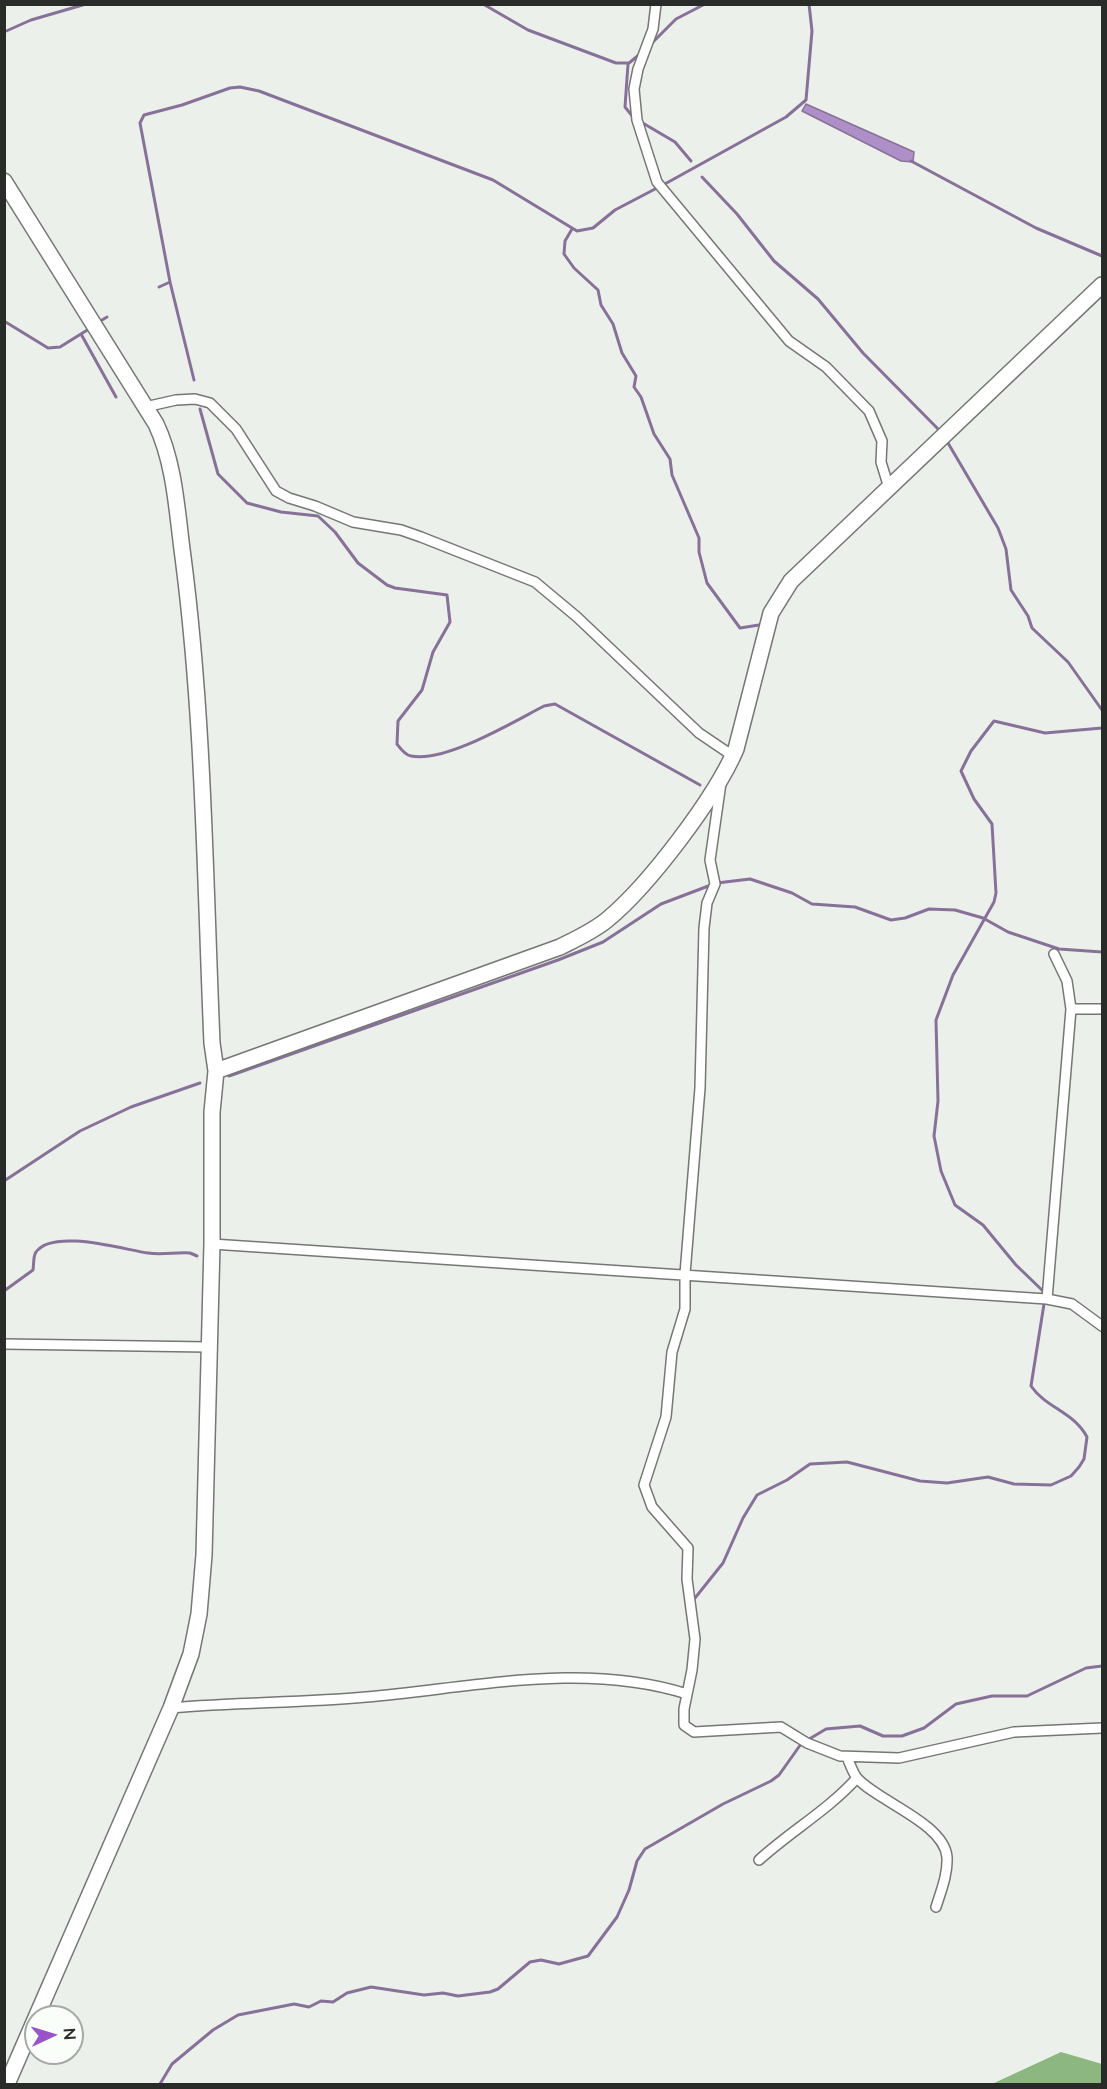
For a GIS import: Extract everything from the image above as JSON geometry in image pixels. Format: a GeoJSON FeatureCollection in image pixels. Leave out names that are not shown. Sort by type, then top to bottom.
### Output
{"type":"FeatureCollection","features":[{"type":"Feature","properties":{"kind":"main road"},"geometry":{"type":"LineString","coordinates":[[6,187],[160,431],[166,453],[189,605],[216,1071],[212,1112],[212,1244],[206,1492],[199,1614],[191,1654],[171,1708],[7,2085]]}},
{"type":"Feature","properties":{"kind":"main road"},"geometry":{"type":"LineString","coordinates":[[216,1071],[554,950],[606,921],[643,882],[722,777],[733,756],[776,603],[791,582],[1102,285]]}},
{"type":"Feature","properties":{"kind":"street"},"geometry":{"type":"LineString","coordinates":[[656,4],[653,29],[638,69],[634,89],[637,120],[657,182],[789,341],[826,367],[869,411],[882,441],[881,462],[889,488]]}},
{"type":"Feature","properties":{"kind":"street"},"geometry":{"type":"LineString","coordinates":[[145,407],[176,400],[195,399],[210,403],[237,429],[276,491],[352,522],[401,530],[421,537],[535,582],[577,617],[699,733],[733,756]]}},
{"type":"Feature","properties":{"kind":"street"},"geometry":{"type":"LineString","coordinates":[[722,777],[710,860],[715,884],[706,910],[700,1088],[685,1274],[685,1309],[672,1352],[666,1417],[644,1485],[652,1507],[688,1548],[687,1579],[695,1639],[684,1721],[690,1732],[775,1727],[786,1729],[804,1741],[847,1757],[913,1756],[1030,1730],[1102,1728]]}},
{"type":"Feature","properties":{"kind":"street"},"geometry":{"type":"LineString","coordinates":[[1047,1299],[1071,1009],[1067,981],[1054,954]]}},
{"type":"Feature","properties":{"kind":"street"},"geometry":{"type":"LineString","coordinates":[[1071,1009],[1102,1009]]}},
{"type":"Feature","properties":{"kind":"street"},"geometry":{"type":"LineString","coordinates":[[212,1244],[1047,1299],[1072,1304],[1102,1326]]}},
{"type":"Feature","properties":{"kind":"street"},"geometry":{"type":"LineString","coordinates":[[4,1344],[208,1347]]}},
{"type":"Feature","properties":{"kind":"street"},"geometry":{"type":"LineString","coordinates":[[171,1708],[336,1700],[578,1677],[645,1683],[687,1694]]}},
{"type":"Feature","properties":{"kind":"street"},"geometry":{"type":"LineString","coordinates":[[847,1757],[857,1778],[897,1804],[943,1843],[947,1855],[946,1870],[936,1907]]}},
{"type":"Feature","properties":{"kind":"street"},"geometry":{"type":"LineString","coordinates":[[759,1860],[782,1839],[840,1797],[857,1778]]}},
{"type":"Feature","properties":{"kind":"green space"},"geometry":{"type":"Polygon","coordinates":[[[1061,2052],[1102,2064],[1102,2084],[992,2084],[1061,2052]]]}},
{"type":"Feature","properties":{"kind":"shaded area"},"geometry":{"type":"Polygon","coordinates":[[[806,104],[914,152],[913,162],[901,161],[802,111],[806,104]]]}},
{"type":"Feature","properties":{"kind":"waterway"},"geometry":{"type":"LineString","coordinates":[[4,32],[31,20],[86,4]]}},
{"type":"Feature","properties":{"kind":"waterway"},"geometry":{"type":"LineString","coordinates":[[483,4],[528,30],[616,63],[629,63],[640,54]]}},
{"type":"Feature","properties":{"kind":"waterway"},"geometry":{"type":"LineString","coordinates":[[649,46],[676,19],[705,4]]}},
{"type":"Feature","properties":{"kind":"waterway"},"geometry":{"type":"LineString","coordinates":[[663,185],[786,117],[806,100],[812,31],[809,4]]}},
{"type":"Feature","properties":{"kind":"waterway"},"geometry":{"type":"LineString","coordinates":[[628,64],[625,107],[633,117]]}},
{"type":"Feature","properties":{"kind":"waterway"},"geometry":{"type":"LineString","coordinates":[[159,287],[170,282],[140,123],[144,115],[182,105],[230,88],[240,87],[259,91],[493,180],[577,231],[593,228],[615,210],[657,188]]}},
{"type":"Feature","properties":{"kind":"waterway"},"geometry":{"type":"LineString","coordinates":[[641,122],[675,142],[691,161]]}},
{"type":"Feature","properties":{"kind":"waterway"},"geometry":{"type":"LineString","coordinates":[[911,161],[1036,228],[1102,256]]}},
{"type":"Feature","properties":{"kind":"waterway"},"geometry":{"type":"LineString","coordinates":[[702,177],[737,214],[774,261],[818,299],[863,353],[941,432]]}},
{"type":"Feature","properties":{"kind":"waterway"},"geometry":{"type":"LineString","coordinates":[[572,229],[565,241],[564,254],[574,268],[598,290],[601,305],[613,324],[622,353],[636,376],[634,387],[641,397],[654,434],[670,459],[672,475],[699,538],[699,552],[707,583],[740,628],[759,625]]}},
{"type":"Feature","properties":{"kind":"waterway"},"geometry":{"type":"LineString","coordinates":[[170,282],[194,380]]}},
{"type":"Feature","properties":{"kind":"waterway"},"geometry":{"type":"LineString","coordinates":[[102,320],[107,317]]}},
{"type":"Feature","properties":{"kind":"waterway"},"geometry":{"type":"LineString","coordinates":[[4,321],[48,348],[60,347],[89,329]]}},
{"type":"Feature","properties":{"kind":"waterway"},"geometry":{"type":"LineString","coordinates":[[81,334],[116,397]]}},
{"type":"Feature","properties":{"kind":"waterway"},"geometry":{"type":"LineString","coordinates":[[200,409],[218,474],[247,503],[281,512],[318,516],[335,532],[358,563],[387,585],[447,595],[450,622],[433,652],[422,690],[398,721],[397,744],[405,753],[425,757],[442,753],[479,740],[544,706],[555,704],[700,785]]}},
{"type":"Feature","properties":{"kind":"waterway"},"geometry":{"type":"LineString","coordinates":[[948,443],[998,528],[1006,549],[1011,590],[1028,616],[1032,628],[1068,662],[1102,710]]}},
{"type":"Feature","properties":{"kind":"waterway"},"geometry":{"type":"LineString","coordinates":[[1043,1291],[1016,1265],[983,1225],[955,1205],[941,1171],[934,1136],[938,1101],[936,1020],[953,975],[994,902],[996,893],[992,824],[974,799],[961,771],[971,751],[994,721],[1045,733],[1102,728]]}},
{"type":"Feature","properties":{"kind":"waterway"},"geometry":{"type":"LineString","coordinates":[[717,883],[750,879],[792,893],[812,904],[855,907],[891,920],[905,918],[929,909],[955,910],[983,918],[1008,932],[1059,949],[1102,952]]}},
{"type":"Feature","properties":{"kind":"waterway"},"geometry":{"type":"LineString","coordinates":[[229,1076],[558,960],[603,942],[661,904],[711,885]]}},
{"type":"Feature","properties":{"kind":"waterway"},"geometry":{"type":"LineString","coordinates":[[4,1181],[80,1131],[131,1107],[200,1083]]}},
{"type":"Feature","properties":{"kind":"waterway"},"geometry":{"type":"LineString","coordinates":[[4,1291],[33,1270],[36,1252],[45,1245],[57,1242],[90,1242],[148,1253],[190,1253],[197,1256]]}},
{"type":"Feature","properties":{"kind":"waterway"},"geometry":{"type":"LineString","coordinates":[[695,1598],[723,1563],[743,1518],[757,1495],[787,1480],[810,1464],[847,1462],[920,1481],[947,1483],[988,1477],[1014,1484],[1051,1485],[1071,1476],[1084,1459],[1087,1437],[1075,1422],[1044,1400],[1031,1386],[1044,1304]]}},
{"type":"Feature","properties":{"kind":"waterway"},"geometry":{"type":"LineString","coordinates":[[160,2084],[172,2064],[213,2030],[238,2015],[294,2004],[309,2007],[321,2001],[333,2002],[347,1993],[371,1987],[424,1995],[443,1993],[458,1996],[490,1992],[498,1989],[530,1962],[541,1960],[559,1964],[588,1956],[617,1917],[629,1890],[637,1861],[645,1849],[723,1804],[771,1781],[779,1775],[801,1744],[826,1729],[860,1726],[883,1736],[902,1736],[924,1728],[956,1704],[992,1696],[1027,1696],[1086,1668],[1102,1666]]}}]}
